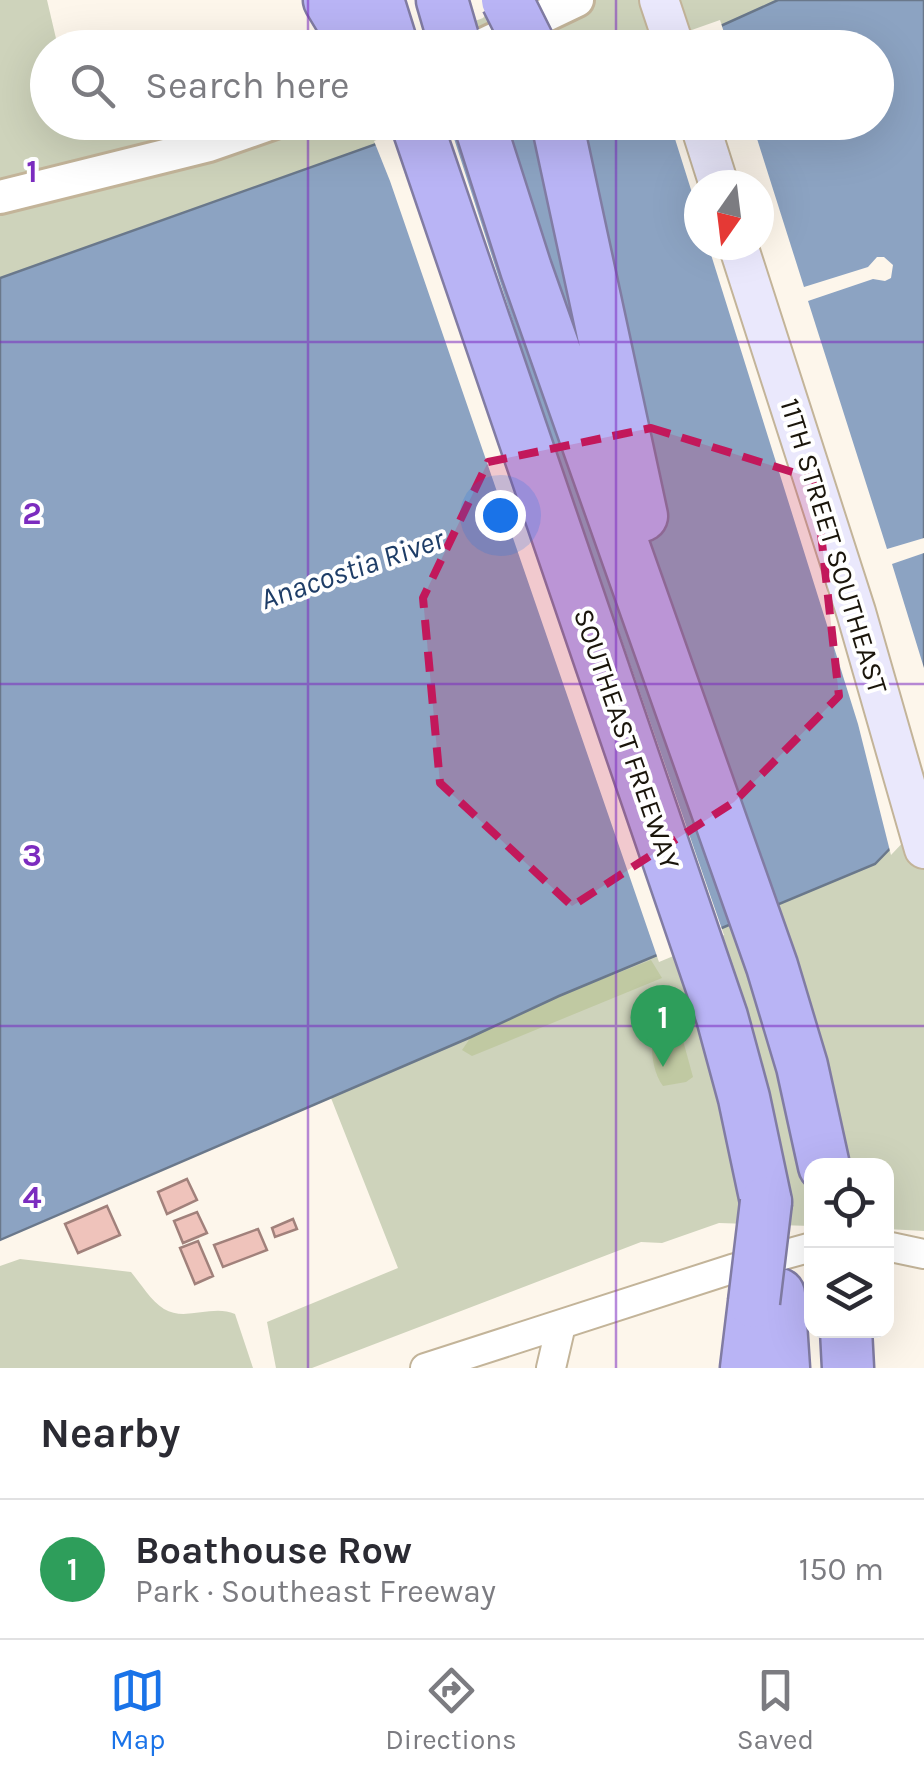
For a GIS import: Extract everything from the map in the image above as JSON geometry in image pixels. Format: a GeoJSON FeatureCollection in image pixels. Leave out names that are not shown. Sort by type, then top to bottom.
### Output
{"type":"FeatureCollection","features":[{"type":"Feature","properties":{"kind":"highway"},"geometry":{"type":"LineString","coordinates":[[328,0],[373,30]]}},
{"type":"Feature","properties":{"kind":"highway"},"geometry":{"type":"LineString","coordinates":[[507,0],[521,30]]}},
{"type":"Feature","properties":{"kind":"highway","name":"SOUTHEAST FREEWAY"},"geometry":{"type":"LineString","coordinates":[[417,140],[712,988],[744,1098],[766,1202],[766,1298],[784,1368]]}},
{"type":"Feature","properties":{"kind":"highway"},"geometry":{"type":"LineString","coordinates":[[485,140],[526,269],[772,966],[802,1066],[822,1158]]}},
{"type":"Feature","properties":{"kind":"highway"},"geometry":{"type":"LineString","coordinates":[[561,140],[684,711]]}},
{"type":"Feature","properties":{"kind":"highway"},"geometry":{"type":"LineString","coordinates":[[746,1368],[766,1298]]}},
{"type":"Feature","properties":{"kind":"highway"},"geometry":{"type":"LineString","coordinates":[[846,1338],[848,1368]]}},
{"type":"Feature","properties":{"kind":"main road"},"geometry":{"type":"LineString","coordinates":[[659,0],[668,30]]}},
{"type":"Feature","properties":{"kind":"main road"},"geometry":{"type":"LineString","coordinates":[[705,140],[714,170]]}},
{"type":"Feature","properties":{"kind":"main road","name":"11TH STREET SOUTHEAST"},"geometry":{"type":"LineString","coordinates":[[743,260],[856,612],[924,849]]}},
{"type":"Feature","properties":{"kind":"street"},"geometry":{"type":"LineString","coordinates":[[456,30],[576,0]]}},
{"type":"Feature","properties":{"kind":"street"},"geometry":{"type":"LineString","coordinates":[[0,197],[221,140]]}},
{"type":"Feature","properties":{"kind":"street"},"geometry":{"type":"LineString","coordinates":[[426,1368],[805,1248]]}},
{"type":"Feature","properties":{"kind":"street"},"geometry":{"type":"LineString","coordinates":[[894,1248],[924,1254]]}},
{"type":"Feature","properties":{"kind":"street"},"geometry":{"type":"LineString","coordinates":[[551,1368],[561,1325]]}},
{"type":"Feature","properties":{"kind":"highlighted area"},"geometry":{"type":"Polygon","coordinates":[[[651,428],[815,479],[839,696],[734,802],[572,906],[440,783],[423,598],[488,462],[651,428]]]}},
{"type":"Feature","properties":{"kind":"green space"},"geometry":{"type":"Polygon","coordinates":[[[0,0],[47,0],[54,30],[30,30],[30,140],[387,140],[0,278],[0,0]]]}},
{"type":"Feature","properties":{"kind":"green space"},"geometry":{"type":"Polygon","coordinates":[[[498,0],[778,0],[711,30],[451,30],[483,18],[498,0]]]}},
{"type":"Feature","properties":{"kind":"green space"},"geometry":{"type":"Polygon","coordinates":[[[924,801],[924,1231],[894,1229],[894,1158],[804,1158],[804,1226],[719,1223],[662,1243],[641,1242],[312,1368],[276,1368],[267,1322],[398,1268],[331,1098],[0,1240],[559,996],[875,864],[906,831],[924,801]]]}},
{"type":"Feature","properties":{"kind":"green space"},"geometry":{"type":"Polygon","coordinates":[[[651,960],[662,978],[472,1056],[462,1050],[471,1037],[559,996],[651,960]]]}},
{"type":"Feature","properties":{"kind":"green space"},"geometry":{"type":"Polygon","coordinates":[[[672,1000],[693,1077],[663,1086],[653,1060],[653,1030],[656,1011],[672,1000]]]}},
{"type":"Feature","properties":{"kind":"green space"},"geometry":{"type":"Polygon","coordinates":[[[20,1259],[131,1272],[155,1302],[172,1313],[235,1314],[253,1368],[0,1368],[0,1266],[20,1259]]]}},
{"type":"Feature","properties":{"kind":"water","name":"Anacostia River"},"geometry":{"type":"Polygon","coordinates":[[[778,0],[924,0],[924,801],[906,832],[875,864],[559,996],[0,1240],[0,278],[387,140],[894,140],[894,30],[711,30],[778,0]]]}},
{"type":"Feature","properties":{"kind":"pier"},"geometry":{"type":"Polygon","coordinates":[[[720,20],[723,30],[692,30],[720,20]]]}},
{"type":"Feature","properties":{"kind":"pier"},"geometry":{"type":"Polygon","coordinates":[[[454,140],[534,387],[724,935],[659,962],[390,181],[374,141],[454,140]]]}},
{"type":"Feature","properties":{"kind":"pier"},"geometry":{"type":"Polygon","coordinates":[[[675,140],[757,140],[767,170],[685,170],[675,140]]]}},
{"type":"Feature","properties":{"kind":"pier"},"geometry":{"type":"Polygon","coordinates":[[[774,192],[804,287],[868,267],[877,257],[884,257],[893,265],[891,278],[885,281],[873,279],[808,301],[887,549],[924,538],[924,553],[892,564],[924,668],[924,811],[910,835],[891,855],[858,724],[713,260],[774,260],[774,192]]]}},
{"type":"Feature","properties":{"kind":"building"},"geometry":{"type":"Polygon","coordinates":[[[187,1179],[197,1200],[167,1214],[158,1192],[187,1179]]]}},
{"type":"Feature","properties":{"kind":"building"},"geometry":{"type":"Polygon","coordinates":[[[107,1206],[120,1235],[78,1253],[65,1224],[107,1206]]]}},
{"type":"Feature","properties":{"kind":"building"},"geometry":{"type":"Polygon","coordinates":[[[197,1212],[207,1233],[183,1243],[174,1221],[197,1212]]]}},
{"type":"Feature","properties":{"kind":"building"},"geometry":{"type":"Polygon","coordinates":[[[293,1219],[297,1229],[275,1237],[272,1228],[293,1219]]]}},
{"type":"Feature","properties":{"kind":"building"},"geometry":{"type":"Polygon","coordinates":[[[258,1229],[267,1250],[223,1267],[214,1245],[258,1229]]]}},
{"type":"Feature","properties":{"kind":"building"},"geometry":{"type":"Polygon","coordinates":[[[198,1241],[213,1276],[195,1284],[180,1248],[198,1241]]]}},
{"type":"Feature","properties":{"kind":"place","name":"Boathouse Row"},"geometry":{"type":"Point","coordinates":[663,1067]}}]}
